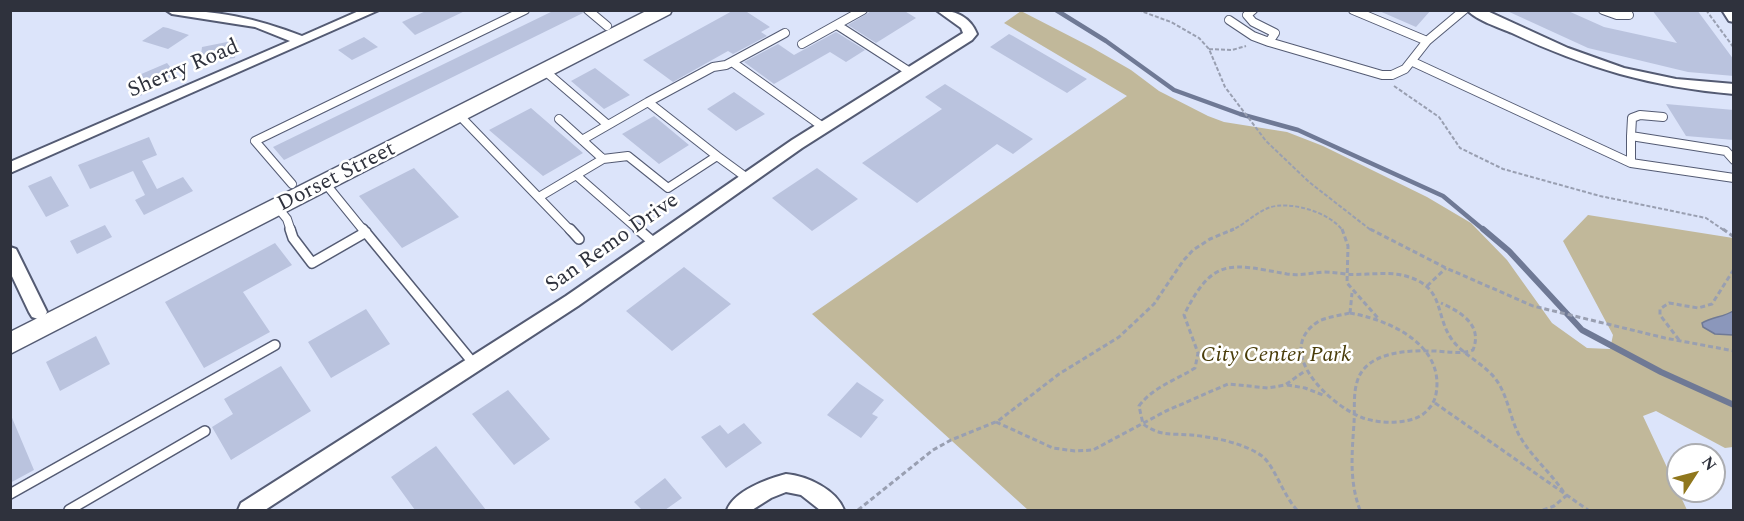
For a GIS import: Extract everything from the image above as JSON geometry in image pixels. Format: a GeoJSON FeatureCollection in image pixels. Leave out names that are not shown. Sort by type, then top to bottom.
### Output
{"type":"FeatureCollection","features":[{"type":"Feature","properties":{"kind":"main road","name":"Dorset Street"},"geometry":{"type":"LineString","coordinates":[[10,326],[637,10]]}},
{"type":"Feature","properties":{"kind":"main road","name":"Dorset Street"},"geometry":{"type":"LineString","coordinates":[[10,344],[663,10]]}},
{"type":"Feature","properties":{"kind":"street"},"geometry":{"type":"LineString","coordinates":[[172,10],[258,24],[303,41]]}},
{"type":"Feature","properties":{"kind":"street","name":"Sherry Road"},"geometry":{"type":"LineString","coordinates":[[10,168],[374,10]]}},
{"type":"Feature","properties":{"kind":"street","name":"San Remo Drive"},"geometry":{"type":"LineString","coordinates":[[248,510],[474,364],[823,127],[969,34],[968,26],[942,10]]}},
{"type":"Feature","properties":{"kind":"street"},"geometry":{"type":"LineString","coordinates":[[1473,10],[1618,71],[1672,83],[1734,90]]}},
{"type":"Feature","properties":{"kind":"street"},"geometry":{"type":"LineString","coordinates":[[1728,10],[1734,18]]}},
{"type":"Feature","properties":{"kind":"street"},"geometry":{"type":"LineString","coordinates":[[10,253],[38,312]]}},
{"type":"Feature","properties":{"kind":"street"},"geometry":{"type":"LineString","coordinates":[[737,510],[757,494],[772,486],[786,483],[799,484],[812,489],[834,510]]}},
{"type":"Feature","properties":{"kind":"lane"},"geometry":{"type":"LineString","coordinates":[[292,184],[255,141],[525,10]]}},
{"type":"Feature","properties":{"kind":"lane"},"geometry":{"type":"LineString","coordinates":[[588,10],[607,26]]}},
{"type":"Feature","properties":{"kind":"lane"},"geometry":{"type":"LineString","coordinates":[[802,45],[863,10]]}},
{"type":"Feature","properties":{"kind":"lane"},"geometry":{"type":"LineString","coordinates":[[1252,10],[1247,15],[1253,22],[1275,33],[1269,42]]}},
{"type":"Feature","properties":{"kind":"lane"},"geometry":{"type":"LineString","coordinates":[[1353,10],[1427,41]]}},
{"type":"Feature","properties":{"kind":"lane"},"geometry":{"type":"LineString","coordinates":[[1229,20],[1269,42],[1382,75],[1401,73],[1413,62],[1427,41],[1464,10]]}},
{"type":"Feature","properties":{"kind":"lane"},"geometry":{"type":"LineString","coordinates":[[1603,10],[1617,15],[1629,15],[1626,10]]}},
{"type":"Feature","properties":{"kind":"lane"},"geometry":{"type":"LineString","coordinates":[[837,25],[910,72]]}},
{"type":"Feature","properties":{"kind":"lane"},"geometry":{"type":"LineString","coordinates":[[582,140],[713,67],[732,62],[785,33]]}},
{"type":"Feature","properties":{"kind":"lane"},"geometry":{"type":"LineString","coordinates":[[732,62],[823,127]]}},
{"type":"Feature","properties":{"kind":"lane"},"geometry":{"type":"LineString","coordinates":[[1413,62],[1631,163],[1734,178]]}},
{"type":"Feature","properties":{"kind":"lane"},"geometry":{"type":"LineString","coordinates":[[545,71],[608,125]]}},
{"type":"Feature","properties":{"kind":"lane"},"geometry":{"type":"LineString","coordinates":[[648,102],[747,178]]}},
{"type":"Feature","properties":{"kind":"lane"},"geometry":{"type":"LineString","coordinates":[[459,115],[579,239]]}},
{"type":"Feature","properties":{"kind":"lane"},"geometry":{"type":"LineString","coordinates":[[1631,163],[1632,118],[1640,115],[1663,117]]}},
{"type":"Feature","properties":{"kind":"lane"},"geometry":{"type":"LineString","coordinates":[[559,119],[603,159]]}},
{"type":"Feature","properties":{"kind":"lane"},"geometry":{"type":"LineString","coordinates":[[1631,136],[1726,151],[1734,160]]}},
{"type":"Feature","properties":{"kind":"lane"},"geometry":{"type":"LineString","coordinates":[[539,197],[603,159],[628,156],[668,189],[717,156]]}},
{"type":"Feature","properties":{"kind":"lane"},"geometry":{"type":"LineString","coordinates":[[576,175],[654,243]]}},
{"type":"Feature","properties":{"kind":"lane"},"geometry":{"type":"LineString","coordinates":[[325,183],[474,364]]}},
{"type":"Feature","properties":{"kind":"lane"},"geometry":{"type":"LineString","coordinates":[[278,208],[287,219],[292,238],[312,263],[366,232]]}},
{"type":"Feature","properties":{"kind":"lane"},"geometry":{"type":"LineString","coordinates":[[10,495],[275,345]]}},
{"type":"Feature","properties":{"kind":"lane"},"geometry":{"type":"LineString","coordinates":[[69,510],[206,431]]}},
{"type":"Feature","properties":{"kind":"path"},"geometry":{"type":"LineString","coordinates":[[1138,10],[1199,38],[1209,49],[1225,87],[1259,132],[1309,183],[1372,231],[1446,268],[1533,306],[1665,338],[1734,351]]}},
{"type":"Feature","properties":{"kind":"path"},"geometry":{"type":"LineString","coordinates":[[1706,10],[1734,48]]}},
{"type":"Feature","properties":{"kind":"path"},"geometry":{"type":"LineString","coordinates":[[1209,49],[1232,50],[1252,45],[1257,37]]}},
{"type":"Feature","properties":{"kind":"path"},"geometry":{"type":"LineString","coordinates":[[1382,75],[1439,117],[1460,148],[1503,169],[1600,196],[1706,218],[1734,237]]}},
{"type":"Feature","properties":{"kind":"path"},"geometry":{"type":"LineString","coordinates":[[858,510],[942,444],[961,434],[996,422],[1021,406],[1076,363],[1099,352],[1121,336],[1158,298],[1195,248],[1243,225],[1262,211],[1273,207],[1288,206],[1306,209],[1339,226],[1345,233],[1347,241],[1347,284],[1378,318]]}},
{"type":"Feature","properties":{"kind":"path"},"geometry":{"type":"LineString","coordinates":[[1297,510],[1282,492],[1271,467],[1264,458],[1253,451],[1189,435],[1169,437],[1157,434],[1143,424],[1139,406],[1146,395],[1177,381],[1195,368],[1198,353],[1184,315],[1194,293],[1208,279],[1227,267],[1243,265],[1296,275],[1321,272],[1398,274],[1427,286],[1441,303],[1462,313],[1476,331],[1478,344],[1473,351],[1467,353],[1426,352],[1385,356],[1364,366],[1359,374],[1355,391],[1350,457],[1360,510]]}},
{"type":"Feature","properties":{"kind":"path"},"geometry":{"type":"LineString","coordinates":[[1427,286],[1446,268]]}},
{"type":"Feature","properties":{"kind":"path"},"geometry":{"type":"LineString","coordinates":[[1680,341],[1660,315],[1660,309],[1670,303],[1693,308],[1711,305],[1718,300],[1734,268]]}},
{"type":"Feature","properties":{"kind":"path"},"geometry":{"type":"LineString","coordinates":[[1350,313],[1353,304],[1352,291]]}},
{"type":"Feature","properties":{"kind":"path"},"geometry":{"type":"LineString","coordinates":[[1441,303],[1448,333],[1467,353],[1482,364],[1502,388],[1526,447],[1559,482],[1566,496]]}},
{"type":"Feature","properties":{"kind":"path"},"geometry":{"type":"LineString","coordinates":[[996,422],[1053,448],[1075,451],[1093,450],[1166,411],[1228,384],[1268,388],[1285,385],[1305,388],[1324,396],[1354,415],[1388,423],[1418,418],[1434,403],[1440,386],[1436,369],[1426,352],[1405,332],[1378,318],[1350,313],[1330,315],[1314,323],[1304,336],[1300,352],[1305,371],[1324,396]]}},
{"type":"Feature","properties":{"kind":"path"},"geometry":{"type":"LineString","coordinates":[[1285,385],[1305,371]]}},
{"type":"Feature","properties":{"kind":"path"},"geometry":{"type":"LineString","coordinates":[[1434,403],[1588,510]]}},
{"type":"Feature","properties":{"kind":"path"},"geometry":{"type":"LineString","coordinates":[[1543,510],[1554,506],[1566,496]]}},
{"type":"Feature","properties":{"kind":"green space","name":"City Center Park"},"geometry":{"type":"Polygon","coordinates":[[[1021,11],[1091,47],[1131,70],[1159,91],[1208,116],[1224,122],[1287,132],[1323,146],[1427,197],[1471,223],[1507,260],[1552,323],[1587,348],[1610,349],[1613,335],[1563,241],[1588,215],[1733,238],[1733,447],[1726,448],[1726,443],[1716,443],[1656,411],[1643,416],[1666,465],[1666,503],[1684,503],[1687,510],[1028,510],[812,314],[1127,96],[1004,23],[1021,11]]]}},
{"type":"Feature","properties":{"kind":"water"},"geometry":{"type":"Polygon","coordinates":[[[1733,311],[1733,335],[1715,334],[1703,327],[1702,323],[1733,311]]]}},
{"type":"Feature","properties":{"kind":"building"},"geometry":{"type":"Polygon","coordinates":[[[428,10],[467,10],[415,35],[402,22],[428,10]]]}},
{"type":"Feature","properties":{"kind":"building"},"geometry":{"type":"Polygon","coordinates":[[[555,10],[582,10],[583,13],[284,160],[273,147],[555,10]]]}},
{"type":"Feature","properties":{"kind":"building"},"geometry":{"type":"Polygon","coordinates":[[[734,10],[744,10],[770,27],[761,32],[767,36],[733,54],[728,51],[673,82],[643,60],[734,10]]]}},
{"type":"Feature","properties":{"kind":"building"},"geometry":{"type":"Polygon","coordinates":[[[873,10],[903,10],[916,18],[876,43],[848,25],[873,10]]]}},
{"type":"Feature","properties":{"kind":"building"},"geometry":{"type":"Polygon","coordinates":[[[1377,10],[1431,10],[1416,27],[1377,10]]]}},
{"type":"Feature","properties":{"kind":"building"},"geometry":{"type":"Polygon","coordinates":[[[1505,10],[1566,10],[1604,27],[1677,43],[1652,10],[1697,10],[1734,60],[1734,76],[1688,72],[1588,48],[1505,10]]]}},
{"type":"Feature","properties":{"kind":"building"},"geometry":{"type":"Polygon","coordinates":[[[163,27],[189,35],[168,49],[142,41],[163,27]]]}},
{"type":"Feature","properties":{"kind":"building"},"geometry":{"type":"Polygon","coordinates":[[[836,32],[865,50],[846,62],[830,52],[774,84],[744,62],[778,44],[794,55],[836,32]]]}},
{"type":"Feature","properties":{"kind":"building"},"geometry":{"type":"Polygon","coordinates":[[[1009,34],[1087,79],[1067,93],[990,47],[1009,34]]]}},
{"type":"Feature","properties":{"kind":"building"},"geometry":{"type":"Polygon","coordinates":[[[364,37],[378,47],[352,60],[338,50],[364,37]]]}},
{"type":"Feature","properties":{"kind":"building"},"geometry":{"type":"Polygon","coordinates":[[[237,40],[235,58],[200,63],[202,47],[237,40]]]}},
{"type":"Feature","properties":{"kind":"building"},"geometry":{"type":"Polygon","coordinates":[[[167,63],[177,75],[157,84],[159,87],[140,96],[130,84],[142,79],[139,75],[167,63]]]}},
{"type":"Feature","properties":{"kind":"building"},"geometry":{"type":"Polygon","coordinates":[[[595,68],[630,95],[604,109],[571,81],[595,68]]]}},
{"type":"Feature","properties":{"kind":"building"},"geometry":{"type":"Polygon","coordinates":[[[945,84],[1033,139],[1013,154],[997,144],[917,203],[862,163],[942,109],[925,97],[945,84]]]}},
{"type":"Feature","properties":{"kind":"building"},"geometry":{"type":"Polygon","coordinates":[[[734,92],[765,114],[736,131],[707,109],[734,92]]]}},
{"type":"Feature","properties":{"kind":"building"},"geometry":{"type":"Polygon","coordinates":[[[1666,104],[1734,110],[1734,140],[1686,136],[1666,104]]]}},
{"type":"Feature","properties":{"kind":"building"},"geometry":{"type":"Polygon","coordinates":[[[531,108],[583,153],[543,176],[489,130],[531,108]]]}},
{"type":"Feature","properties":{"kind":"building"},"geometry":{"type":"Polygon","coordinates":[[[654,116],[689,145],[659,164],[622,134],[654,116]]]}},
{"type":"Feature","properties":{"kind":"building"},"geometry":{"type":"Polygon","coordinates":[[[149,137],[157,155],[142,161],[157,189],[183,177],[193,191],[144,215],[135,200],[145,195],[133,171],[90,189],[78,165],[149,137]]]}},
{"type":"Feature","properties":{"kind":"building"},"geometry":{"type":"Polygon","coordinates":[[[414,168],[459,217],[402,248],[359,196],[414,168]]]}},
{"type":"Feature","properties":{"kind":"building"},"geometry":{"type":"Polygon","coordinates":[[[817,168],[858,199],[812,231],[772,198],[817,168]]]}},
{"type":"Feature","properties":{"kind":"building"},"geometry":{"type":"Polygon","coordinates":[[[51,176],[69,206],[46,217],[28,186],[51,176]]]}},
{"type":"Feature","properties":{"kind":"building"},"geometry":{"type":"Polygon","coordinates":[[[105,225],[112,237],[77,254],[70,241],[105,225]]]}},
{"type":"Feature","properties":{"kind":"building"},"geometry":{"type":"Polygon","coordinates":[[[275,243],[292,265],[243,292],[270,332],[204,368],[165,302],[275,243]]]}},
{"type":"Feature","properties":{"kind":"building"},"geometry":{"type":"Polygon","coordinates":[[[684,267],[731,304],[672,351],[626,311],[684,267]]]}},
{"type":"Feature","properties":{"kind":"building"},"geometry":{"type":"Polygon","coordinates":[[[366,309],[390,344],[331,378],[308,342],[366,309]]]}},
{"type":"Feature","properties":{"kind":"building"},"geometry":{"type":"Polygon","coordinates":[[[96,336],[110,364],[60,391],[46,362],[96,336]]]}},
{"type":"Feature","properties":{"kind":"building"},"geometry":{"type":"Polygon","coordinates":[[[281,366],[311,411],[231,460],[212,427],[233,414],[224,399],[281,366]]]}},
{"type":"Feature","properties":{"kind":"building"},"geometry":{"type":"Polygon","coordinates":[[[857,382],[884,400],[872,414],[878,417],[861,438],[827,415],[857,382]]]}},
{"type":"Feature","properties":{"kind":"building"},"geometry":{"type":"Polygon","coordinates":[[[508,390],[550,439],[514,465],[472,414],[508,390]]]}},
{"type":"Feature","properties":{"kind":"building"},"geometry":{"type":"Polygon","coordinates":[[[10,413],[34,470],[10,483],[10,413]]]}},
{"type":"Feature","properties":{"kind":"building"},"geometry":{"type":"Polygon","coordinates":[[[744,423],[762,443],[726,468],[701,437],[720,425],[728,434],[744,423]]]}},
{"type":"Feature","properties":{"kind":"building"},"geometry":{"type":"Polygon","coordinates":[[[436,446],[486,510],[415,510],[391,477],[436,446]]]}},
{"type":"Feature","properties":{"kind":"building"},"geometry":{"type":"Polygon","coordinates":[[[665,478],[682,498],[665,510],[642,510],[634,502],[665,478]]]}},
{"type":"Feature","properties":{"kind":"waterway"},"geometry":{"type":"LineString","coordinates":[[1056,10],[1106,41],[1174,90],[1240,114],[1298,130],[1443,196],[1485,231]]}},
{"type":"Feature","properties":{"kind":"waterway"},"geometry":{"type":"LineString","coordinates":[[1483,229],[1509,251],[1582,330],[1661,372],[1734,405]]}}]}
